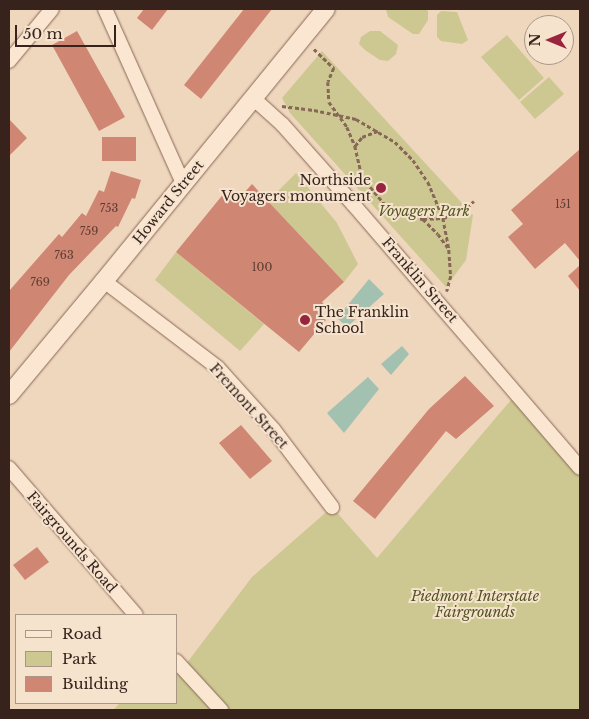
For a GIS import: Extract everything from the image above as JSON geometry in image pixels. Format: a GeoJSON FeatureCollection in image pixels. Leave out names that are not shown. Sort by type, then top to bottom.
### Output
{"type":"FeatureCollection","features":[{"type":"Feature","properties":{"kind":"street"},"geometry":{"type":"LineString","coordinates":[[9,60],[52,9]]}},
{"type":"Feature","properties":{"kind":"street"},"geometry":{"type":"LineString","coordinates":[[105,9],[183,184]]}},
{"type":"Feature","properties":{"kind":"street","name":"Howard Street"},"geometry":{"type":"LineString","coordinates":[[9,395],[104,282],[326,9]]}},
{"type":"Feature","properties":{"kind":"street","name":"Franklin Street"},"geometry":{"type":"LineString","coordinates":[[253,98],[282,124],[353,204],[580,468]]}},
{"type":"Feature","properties":{"kind":"street","name":"Fremont Street"},"geometry":{"type":"LineString","coordinates":[[104,282],[218,368],[273,429],[332,507]]}},
{"type":"Feature","properties":{"kind":"street","name":"Fairgrounds Road"},"geometry":{"type":"LineString","coordinates":[[9,468],[135,614]]}},
{"type":"Feature","properties":{"kind":"street"},"geometry":{"type":"LineString","coordinates":[[178,663],[221,710]]}},
{"type":"Feature","properties":{"kind":"path"},"geometry":{"type":"LineString","coordinates":[[314,49],[334,68],[327,91],[329,102],[347,127],[355,146],[362,177],[370,189],[385,204],[400,214],[423,219],[443,218],[462,212],[474,201]]}},
{"type":"Feature","properties":{"kind":"path"},"geometry":{"type":"LineString","coordinates":[[282,106],[337,114],[356,119],[395,142],[413,160],[428,182],[443,218],[449,250],[451,276],[446,296]]}},
{"type":"Feature","properties":{"kind":"path"},"geometry":{"type":"LineString","coordinates":[[355,146],[362,137],[379,131]]}},
{"type":"Feature","properties":{"kind":"path"},"geometry":{"type":"LineString","coordinates":[[423,219],[438,234],[449,250]]}},
{"type":"Feature","properties":{"kind":"green space"},"geometry":{"type":"Polygon","coordinates":[[[386,9],[425,9],[428,11],[428,20],[419,34],[413,34],[388,17],[386,9]]]}},
{"type":"Feature","properties":{"kind":"green space"},"geometry":{"type":"Polygon","coordinates":[[[441,11],[457,12],[468,40],[462,44],[441,41],[437,37],[437,15],[441,11]]]}},
{"type":"Feature","properties":{"kind":"green space"},"geometry":{"type":"Polygon","coordinates":[[[370,31],[380,31],[398,45],[396,54],[388,61],[380,60],[359,44],[361,37],[370,31]]]}},
{"type":"Feature","properties":{"kind":"green space"},"geometry":{"type":"Polygon","coordinates":[[[507,35],[524,55],[524,65],[533,65],[544,78],[519,100],[481,57],[507,35]]]}},
{"type":"Feature","properties":{"kind":"green space","name":"Voyagers Park"},"geometry":{"type":"Polygon","coordinates":[[[322,51],[473,215],[466,260],[446,287],[290,113],[282,98],[322,51]]]}},
{"type":"Feature","properties":{"kind":"green space"},"geometry":{"type":"Polygon","coordinates":[[[549,77],[564,94],[535,119],[520,102],[549,77]]]}},
{"type":"Feature","properties":{"kind":"green space"},"geometry":{"type":"Polygon","coordinates":[[[296,173],[337,223],[358,264],[344,282],[268,201],[296,173]]]}},
{"type":"Feature","properties":{"kind":"green space"},"geometry":{"type":"Polygon","coordinates":[[[176,252],[264,324],[240,351],[155,280],[176,252]]]}},
{"type":"Feature","properties":{"kind":"green space","name":"Piedmont Interstate Fairgrounds"},"geometry":{"type":"Polygon","coordinates":[[[516,394],[580,468],[580,710],[113,710],[119,704],[178,704],[178,663],[183,668],[252,577],[332,507],[377,558],[516,394]]]}},
{"type":"Feature","properties":{"kind":"shaded area"},"geometry":{"type":"Polygon","coordinates":[[[369,279],[384,294],[347,327],[337,318],[369,279]]]}},
{"type":"Feature","properties":{"kind":"shaded area"},"geometry":{"type":"Polygon","coordinates":[[[402,346],[409,354],[391,375],[381,364],[402,346]]]}},
{"type":"Feature","properties":{"kind":"shaded area"},"geometry":{"type":"Polygon","coordinates":[[[368,377],[379,389],[344,433],[327,413],[368,377]]]}},
{"type":"Feature","properties":{"kind":"building"},"geometry":{"type":"Polygon","coordinates":[[[144,9],[168,9],[152,30],[137,18],[144,9]]]}},
{"type":"Feature","properties":{"kind":"building"},"geometry":{"type":"Polygon","coordinates":[[[244,9],[272,9],[201,99],[184,85],[244,9]]]}},
{"type":"Feature","properties":{"kind":"building"},"geometry":{"type":"Polygon","coordinates":[[[77,31],[125,117],[99,131],[52,45],[77,31]]]}},
{"type":"Feature","properties":{"kind":"building"},"geometry":{"type":"Polygon","coordinates":[[[9,119],[27,138],[9,156],[9,119]]]}},
{"type":"Feature","properties":{"kind":"building"},"geometry":{"type":"Polygon","coordinates":[[[102,137],[136,137],[136,161],[102,161],[102,137]]]}},
{"type":"Feature","properties":{"kind":"building"},"geometry":{"type":"Polygon","coordinates":[[[580,149],[580,261],[565,243],[535,269],[508,237],[523,224],[511,210],[580,149]]]}},
{"type":"Feature","properties":{"kind":"building"},"geometry":{"type":"Polygon","coordinates":[[[111,171],[141,180],[135,199],[132,198],[118,227],[116,226],[69,275],[9,352],[9,291],[59,234],[62,237],[82,213],[86,216],[99,190],[104,192],[111,171]]]}},
{"type":"Feature","properties":{"kind":"building"},"geometry":{"type":"Polygon","coordinates":[[[252,184],[344,282],[322,302],[325,306],[318,314],[326,320],[299,352],[176,252],[225,192],[236,202],[252,184]]]}},
{"type":"Feature","properties":{"kind":"building"},"geometry":{"type":"Polygon","coordinates":[[[580,265],[580,291],[568,276],[580,265]]]}},
{"type":"Feature","properties":{"kind":"building"},"geometry":{"type":"Polygon","coordinates":[[[465,376],[494,406],[456,439],[446,431],[375,519],[353,501],[429,409],[465,376]]]}},
{"type":"Feature","properties":{"kind":"building"},"geometry":{"type":"Polygon","coordinates":[[[241,425],[272,461],[250,479],[219,443],[241,425]]]}},
{"type":"Feature","properties":{"kind":"building"},"geometry":{"type":"Polygon","coordinates":[[[37,547],[49,562],[25,580],[13,565],[37,547]]]}},
{"type":"Feature","properties":{"kind":"place","name":"Northside Voyagers monument"},"geometry":{"type":"Point","coordinates":[381,188]}},
{"type":"Feature","properties":{"kind":"place","name":"The Franklin School"},"geometry":{"type":"Point","coordinates":[305,320]}}]}
